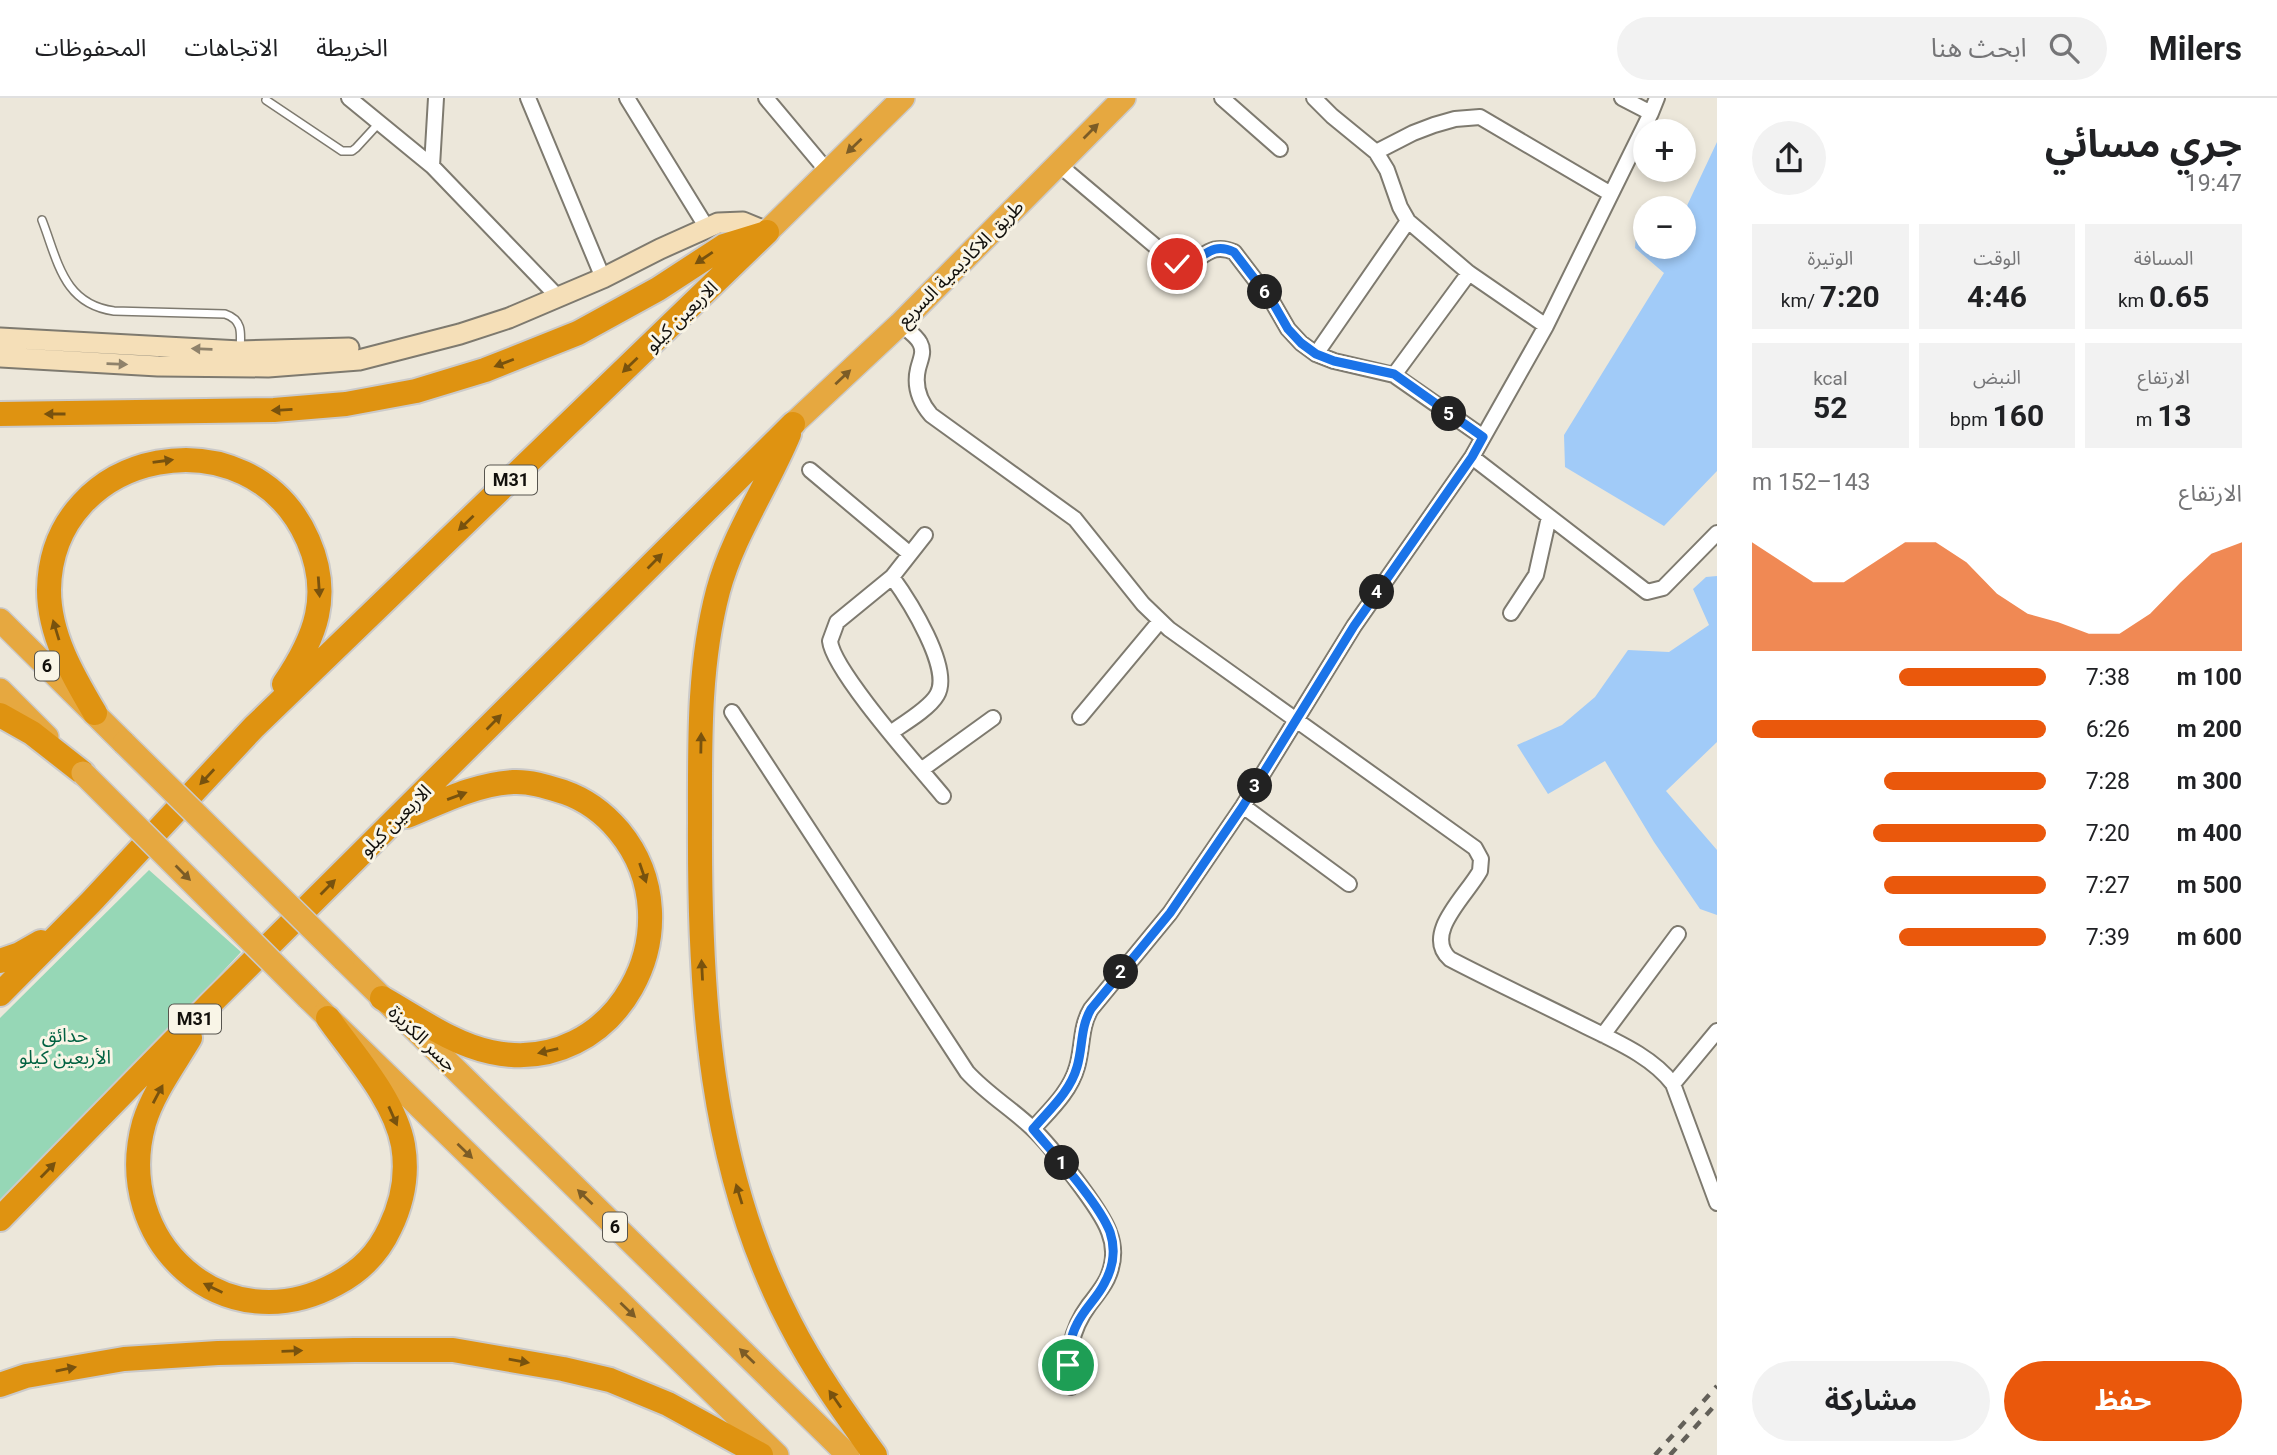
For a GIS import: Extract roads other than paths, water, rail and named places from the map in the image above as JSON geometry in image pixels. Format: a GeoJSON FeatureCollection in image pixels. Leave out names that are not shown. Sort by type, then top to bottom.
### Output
{"type":"FeatureCollection","features":[{"type":"Feature","properties":{"kind":"highway"},"geometry":{"type":"LineString","coordinates":[[0,414],[274,410],[346,404],[416,391],[485,370],[578,333],[648,295],[724,246],[767,232],[903,98]]}},
{"type":"Feature","properties":{"kind":"highway","name":"طريق الاكاديمية السريع"},"geometry":{"type":"LineString","coordinates":[[793,424],[900,324],[1124,98]]}},
{"type":"Feature","properties":{"kind":"highway","name":"الاربعين كيلو"},"geometry":{"type":"LineString","coordinates":[[0,993],[91,902],[254,727],[767,232]]}},
{"type":"Feature","properties":{"kind":"highway"},"geometry":{"type":"LineString","coordinates":[[793,424],[727,564],[707,641],[701,700],[699,894],[707,1036],[724,1138],[753,1238],[772,1287],[808,1357],[875,1455]]}},
{"type":"Feature","properties":{"kind":"highway","name":"الاربعين كيلو"},"geometry":{"type":"LineString","coordinates":[[0,1219],[210,1004],[793,424]]}},
{"type":"Feature","properties":{"kind":"highway"},"geometry":{"type":"LineString","coordinates":[[95,713],[67,665],[52,615],[49,590],[53,563],[64,531],[81,506],[105,483],[127,472],[163,460],[204,460],[242,471],[261,481],[284,501],[302,526],[318,573],[319,614],[313,634],[300,660],[254,727]]}},
{"type":"Feature","properties":{"kind":"highway","name":"جسر الكزيزة"},"geometry":{"type":"LineString","coordinates":[[0,620],[848,1455]]}},
{"type":"Feature","properties":{"kind":"highway"},"geometry":{"type":"LineString","coordinates":[[0,690],[307,998],[777,1455]]}},
{"type":"Feature","properties":{"kind":"highway"},"geometry":{"type":"LineString","coordinates":[[0,715],[32,733],[83,773]]}},
{"type":"Feature","properties":{"kind":"highway"},"geometry":{"type":"LineString","coordinates":[[382,998],[444,1033],[491,1052],[515,1055],[559,1048],[578,1041],[614,1014],[626,997],[643,962],[651,923],[651,899],[645,878],[627,840],[611,821],[589,803],[571,794],[534,783],[514,782],[482,787],[394,822]]}},
{"type":"Feature","properties":{"kind":"highway"},"geometry":{"type":"LineString","coordinates":[[0,961],[36,946],[91,902]]}},
{"type":"Feature","properties":{"kind":"highway"},"geometry":{"type":"LineString","coordinates":[[210,1004],[145,1119],[137,1161],[138,1179],[146,1215],[164,1248],[187,1273],[205,1285],[246,1299],[298,1299],[325,1291],[351,1277],[371,1259],[384,1242],[400,1202],[405,1179],[404,1157],[396,1121],[384,1098],[328,1018]]}},
{"type":"Feature","properties":{"kind":"highway"},"geometry":{"type":"LineString","coordinates":[[0,1385],[26,1376],[124,1359],[218,1353],[453,1350],[610,1380],[668,1404],[761,1455]]}},
{"type":"Feature","properties":{"kind":"main road"},"geometry":{"type":"LineString","coordinates":[[0,357],[158,366],[268,367],[345,362],[485,327],[559,298],[707,228],[730,221],[743,222],[767,232]]}},
{"type":"Feature","properties":{"kind":"main road"},"geometry":{"type":"LineString","coordinates":[[0,338],[33,342],[240,351],[358,348],[393,350]]}},
{"type":"Feature","properties":{"kind":"street"},"geometry":{"type":"LineString","coordinates":[[349,98],[432,166],[559,298]]}},
{"type":"Feature","properties":{"kind":"street"},"geometry":{"type":"LineString","coordinates":[[432,166],[436,98]]}},
{"type":"Feature","properties":{"kind":"street"},"geometry":{"type":"LineString","coordinates":[[528,98],[603,278]]}},
{"type":"Feature","properties":{"kind":"street"},"geometry":{"type":"LineString","coordinates":[[627,98],[707,228]]}},
{"type":"Feature","properties":{"kind":"street"},"geometry":{"type":"LineString","coordinates":[[766,98],[828,172]]}},
{"type":"Feature","properties":{"kind":"street"},"geometry":{"type":"LineString","coordinates":[[1222,98],[1280,149]]}},
{"type":"Feature","properties":{"kind":"street"},"geometry":{"type":"LineString","coordinates":[[1314,98],[1376,152],[1387,170],[1399,206],[1408,221],[1469,273],[1546,326]]}},
{"type":"Feature","properties":{"kind":"street"},"geometry":{"type":"LineString","coordinates":[[1622,98],[1651,113]]}},
{"type":"Feature","properties":{"kind":"street"},"geometry":{"type":"LineString","coordinates":[[1033,1129],[1060,1098],[1073,1078],[1083,1027],[1091,1009],[1170,913],[1243,806],[1354,626],[1472,457],[1546,326],[1657,98]]}},
{"type":"Feature","properties":{"kind":"street"},"geometry":{"type":"LineString","coordinates":[[1376,152],[1434,125],[1467,117],[1480,117],[1611,194]]}},
{"type":"Feature","properties":{"kind":"street"},"geometry":{"type":"LineString","coordinates":[[1058,164],[1180,267],[1189,265],[1215,248],[1234,252],[1273,303],[1288,329],[1301,343],[1316,354],[1334,361],[1394,374],[1483,437]]}},
{"type":"Feature","properties":{"kind":"street"},"geometry":{"type":"LineString","coordinates":[[1316,354],[1408,221]]}},
{"type":"Feature","properties":{"kind":"street"},"geometry":{"type":"LineString","coordinates":[[1394,374],[1469,273]]}},
{"type":"Feature","properties":{"kind":"street"},"geometry":{"type":"LineString","coordinates":[[900,324],[920,341],[922,346],[917,370],[917,390],[931,415],[1075,519],[1160,621],[1475,848],[1479,853],[1480,871],[1440,932],[1440,944],[1445,955],[1603,1035],[1663,1071],[1672,1084],[1717,1203]]}},
{"type":"Feature","properties":{"kind":"street"},"geometry":{"type":"LineString","coordinates":[[1472,457],[1647,592],[1663,588],[1717,533]]}},
{"type":"Feature","properties":{"kind":"street"},"geometry":{"type":"LineString","coordinates":[[810,470],[910,554]]}},
{"type":"Feature","properties":{"kind":"street"},"geometry":{"type":"LineString","coordinates":[[1511,613],[1536,575],[1549,517]]}},
{"type":"Feature","properties":{"kind":"street"},"geometry":{"type":"LineString","coordinates":[[925,535],[892,577],[837,622],[830,641],[836,659],[890,733],[943,796]]}},
{"type":"Feature","properties":{"kind":"street"},"geometry":{"type":"LineString","coordinates":[[890,733],[929,703],[940,687],[940,675],[933,650],[912,605],[892,577]]}},
{"type":"Feature","properties":{"kind":"street"},"geometry":{"type":"LineString","coordinates":[[1080,717],[1160,621]]}},
{"type":"Feature","properties":{"kind":"street"},"geometry":{"type":"LineString","coordinates":[[732,712],[967,1072],[1033,1129],[1102,1216],[1110,1233],[1113,1251],[1111,1269],[1103,1286],[1077,1323],[1070,1344],[1068,1365],[1071,1387]]}},
{"type":"Feature","properties":{"kind":"street"},"geometry":{"type":"LineString","coordinates":[[921,770],[993,718]]}},
{"type":"Feature","properties":{"kind":"street"},"geometry":{"type":"LineString","coordinates":[[1243,806],[1349,884]]}},
{"type":"Feature","properties":{"kind":"street"},"geometry":{"type":"LineString","coordinates":[[1603,1035],[1678,934]]}},
{"type":"Feature","properties":{"kind":"street"},"geometry":{"type":"LineString","coordinates":[[1672,1084],[1717,1031]]}},
{"type":"Feature","properties":{"kind":"lane"},"geometry":{"type":"LineString","coordinates":[[266,100],[342,151],[352,151],[379,123]]}},
{"type":"Feature","properties":{"kind":"lane"},"geometry":{"type":"LineString","coordinates":[[42,220],[66,281],[74,293],[85,302],[98,309],[114,311],[225,314],[234,317],[239,323],[240,351]]}},
{"type":"Feature","properties":{"kind":"water"},"geometry":{"type":"Polygon","coordinates":[[[1717,142],[1717,471],[1664,526],[1565,467],[1564,435],[1664,273],[1648,259],[1696,259],[1696,196],[1692,196],[1717,142]]]}},
{"type":"Feature","properties":{"kind":"water"},"geometry":{"type":"Polygon","coordinates":[[[1717,576],[1717,742],[1666,791],[1717,850],[1717,915],[1700,909],[1654,842],[1605,761],[1548,794],[1517,745],[1562,725],[1595,697],[1628,650],[1669,652],[1709,625],[1693,589],[1706,577],[1717,576]]]}},
{"type":"Feature","properties":{"kind":"railway"},"geometry":{"type":"LineString","coordinates":[[1655,1455],[1717,1386]]}},
{"type":"Feature","properties":{"kind":"railway"},"geometry":{"type":"LineString","coordinates":[[1670,1455],[1717,1403]]}},
{"type":"Feature","properties":{"kind":"park label","name":"حدائق الأربعين كيلو"},"geometry":{"type":"Point","coordinates":[65,1046]}}]}
